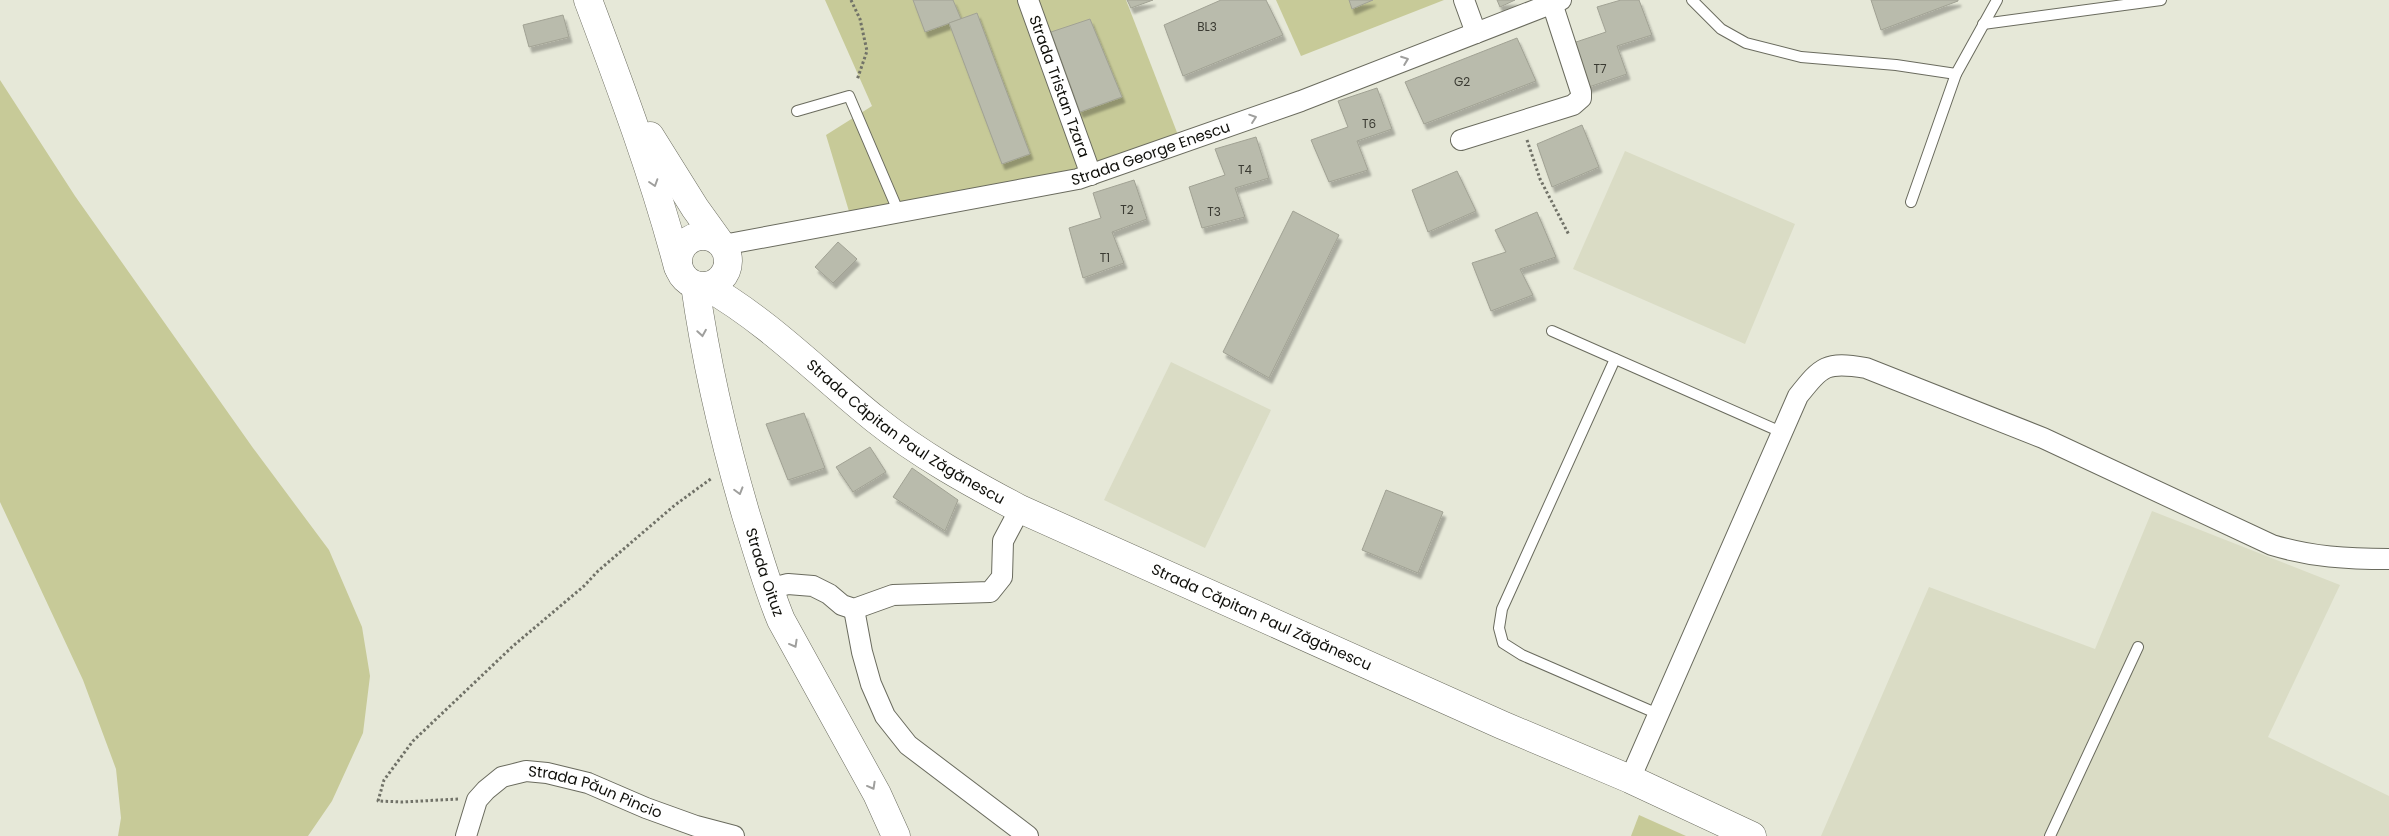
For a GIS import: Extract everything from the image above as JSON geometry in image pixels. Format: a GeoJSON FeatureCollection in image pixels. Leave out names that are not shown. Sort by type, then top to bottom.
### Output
{"type":"FeatureCollection","features":[{"type":"Feature","properties":{"kind":"main road","name":"Strada Căpitan Paul Zăgănescu"},"geometry":{"type":"LineString","coordinates":[[588,0],[622,87],[656,192],[693,279],[739,307],[799,354],[898,437],[947,470],[1020,508],[1502,725],[1630,779],[1752,836]]}},
{"type":"Feature","properties":{"kind":"main road","name":"Strada Căpitan Paul Zăgănescu"},"geometry":{"type":"LineString","coordinates":[[622,87],[672,173],[723,246],[743,287],[766,318],[799,354]]}},
{"type":"Feature","properties":{"kind":"main road"},"geometry":{"type":"LineString","coordinates":[[704,235],[723,246],[728,260],[724,274],[713,284],[693,279],[679,251],[688,239],[704,235]]}},
{"type":"Feature","properties":{"kind":"main road","name":"Strada Oituz"},"geometry":{"type":"LineString","coordinates":[[693,279],[705,349],[731,464],[768,589],[781,620],[877,794],[896,836]]}},
{"type":"Feature","properties":{"kind":"street","name":"Strada Tristan Tzara"},"geometry":{"type":"LineString","coordinates":[[1028,0],[1091,174]]}},
{"type":"Feature","properties":{"kind":"street"},"geometry":{"type":"LineString","coordinates":[[1464,0],[1476,32]]}},
{"type":"Feature","properties":{"kind":"street","name":"Strada George Enescu"},"geometry":{"type":"LineString","coordinates":[[723,246],[1078,179],[1301,101],[1556,2]]}},
{"type":"Feature","properties":{"kind":"street"},"geometry":{"type":"LineString","coordinates":[[1461,140],[1521,123],[1573,105],[1581,98],[1581,92],[1556,2]]}},
{"type":"Feature","properties":{"kind":"street"},"geometry":{"type":"LineString","coordinates":[[1630,779],[1798,396],[1818,371],[1842,364],[1866,368],[2043,438],[2272,545],[2305,555],[2354,559],[2389,559]]}},
{"type":"Feature","properties":{"kind":"street"},"geometry":{"type":"LineString","coordinates":[[768,589],[788,584],[813,586],[830,594],[842,605],[854,608],[893,596],[990,592],[1002,577],[1003,541],[1020,508]]}},
{"type":"Feature","properties":{"kind":"street"},"geometry":{"type":"LineString","coordinates":[[854,608],[862,652],[871,684],[885,716],[908,745],[1028,836]]}},
{"type":"Feature","properties":{"kind":"street","name":"Strada Păun Pincio"},"geometry":{"type":"LineString","coordinates":[[466,836],[477,800],[502,777],[526,772],[547,773],[588,783],[646,808],[696,826],[734,836]]}},
{"type":"Feature","properties":{"kind":"lane"},"geometry":{"type":"LineString","coordinates":[[1692,0],[1722,29],[1746,43],[1801,57],[1896,65],[1956,74]]}},
{"type":"Feature","properties":{"kind":"lane"},"geometry":{"type":"LineString","coordinates":[[1910,202],[1956,74],[1997,0]]}},
{"type":"Feature","properties":{"kind":"lane"},"geometry":{"type":"LineString","coordinates":[[1983,24],[2161,0]]}},
{"type":"Feature","properties":{"kind":"lane"},"geometry":{"type":"LineString","coordinates":[[797,111],[849,96],[899,213]]}},
{"type":"Feature","properties":{"kind":"lane"},"geometry":{"type":"LineString","coordinates":[[1552,331],[1781,432]]}},
{"type":"Feature","properties":{"kind":"lane"},"geometry":{"type":"LineString","coordinates":[[1615,359],[1502,609],[1499,628],[1502,643],[1522,655],[1658,714]]}},
{"type":"Feature","properties":{"kind":"lane"},"geometry":{"type":"LineString","coordinates":[[2050,836],[2138,647]]}},
{"type":"Feature","properties":{"kind":"path"},"geometry":{"type":"LineString","coordinates":[[851,0],[860,19],[867,51],[857,80]]}},
{"type":"Feature","properties":{"kind":"path"},"geometry":{"type":"LineString","coordinates":[[1521,123],[1540,179],[1569,235]]}},
{"type":"Feature","properties":{"kind":"path"},"geometry":{"type":"LineString","coordinates":[[473,815],[460,798],[404,802],[378,801],[384,780],[414,741],[513,646],[675,505],[731,464]]}},
{"type":"Feature","properties":{"kind":"shaded area"},"geometry":{"type":"Polygon","coordinates":[[[1625,151],[1795,224],[1745,344],[1573,269],[1625,151]]]}},
{"type":"Feature","properties":{"kind":"shaded area"},"geometry":{"type":"Polygon","coordinates":[[[1171,362],[1271,410],[1205,548],[1104,500],[1171,362]]]}},
{"type":"Feature","properties":{"kind":"shaded area"},"geometry":{"type":"Polygon","coordinates":[[[2152,511],[2340,585],[2268,737],[2389,796],[2389,836],[1821,836],[1929,587],[2095,649],[2152,511]]]}},
{"type":"Feature","properties":{"kind":"green space"},"geometry":{"type":"Polygon","coordinates":[[[825,0],[1019,0],[1081,169],[851,218],[826,135],[872,106],[825,0]]]}},
{"type":"Feature","properties":{"kind":"green space"},"geometry":{"type":"Polygon","coordinates":[[[1036,0],[1126,0],[1178,135],[1095,162],[1036,0]]]}},
{"type":"Feature","properties":{"kind":"green space"},"geometry":{"type":"Polygon","coordinates":[[[1276,0],[1444,0],[1301,56],[1276,0]]]}},
{"type":"Feature","properties":{"kind":"green space"},"geometry":{"type":"Polygon","coordinates":[[[0,80],[75,196],[253,448],[329,550],[362,627],[370,676],[363,733],[332,801],[308,836],[118,836],[121,818],[116,769],[83,680],[0,502],[0,80]]]}},
{"type":"Feature","properties":{"kind":"green space"},"geometry":{"type":"Polygon","coordinates":[[[1639,815],[1686,836],[1631,836],[1639,815]]]}},
{"type":"Feature","properties":{"kind":"building"},"geometry":{"type":"Polygon","coordinates":[[[913,0],[953,0],[961,19],[925,32],[913,0]]]}},
{"type":"Feature","properties":{"kind":"building"},"geometry":{"type":"Polygon","coordinates":[[[1127,0],[1153,0],[1131,8],[1127,0]]]}},
{"type":"Feature","properties":{"kind":"building"},"geometry":{"type":"Polygon","coordinates":[[[1221,0],[1266,0],[1283,35],[1183,76],[1164,25],[1221,0]]]}},
{"type":"Feature","properties":{"kind":"building"},"geometry":{"type":"Polygon","coordinates":[[[1349,0],[1373,0],[1352,9],[1349,0]]]}},
{"type":"Feature","properties":{"kind":"building"},"geometry":{"type":"Polygon","coordinates":[[[1497,0],[1515,0],[1500,7],[1497,0]]]}},
{"type":"Feature","properties":{"kind":"building"},"geometry":{"type":"Polygon","coordinates":[[[1621,0],[1639,0],[1652,35],[1617,46],[1627,74],[1586,88],[1570,44],[1606,32],[1597,7],[1621,0]]]}},
{"type":"Feature","properties":{"kind":"building"},"geometry":{"type":"Polygon","coordinates":[[[1871,0],[1958,0],[1958,1],[1881,30],[1871,0]]]}},
{"type":"Feature","properties":{"kind":"building"},"geometry":{"type":"Polygon","coordinates":[[[977,13],[1030,154],[1002,164],[949,23],[977,13]]]}},
{"type":"Feature","properties":{"kind":"building"},"geometry":{"type":"Polygon","coordinates":[[[563,15],[569,37],[529,47],[523,25],[563,15]]]}},
{"type":"Feature","properties":{"kind":"building"},"geometry":{"type":"Polygon","coordinates":[[[1090,19],[1122,97],[1080,112],[1051,32],[1090,19]]]}},
{"type":"Feature","properties":{"kind":"building"},"geometry":{"type":"Polygon","coordinates":[[[1517,38],[1536,81],[1424,124],[1405,82],[1517,38]]]}},
{"type":"Feature","properties":{"kind":"building"},"geometry":{"type":"Polygon","coordinates":[[[1377,88],[1392,129],[1357,141],[1368,170],[1329,182],[1311,140],[1348,127],[1338,101],[1377,88]]]}},
{"type":"Feature","properties":{"kind":"building"},"geometry":{"type":"Polygon","coordinates":[[[1582,125],[1599,167],[1552,187],[1537,144],[1582,125]]]}},
{"type":"Feature","properties":{"kind":"building"},"geometry":{"type":"Polygon","coordinates":[[[1256,137],[1269,178],[1235,188],[1245,217],[1202,228],[1189,187],[1225,175],[1215,149],[1256,137]]]}},
{"type":"Feature","properties":{"kind":"building"},"geometry":{"type":"Polygon","coordinates":[[[1457,171],[1476,211],[1428,232],[1412,190],[1457,171]]]}},
{"type":"Feature","properties":{"kind":"building"},"geometry":{"type":"Polygon","coordinates":[[[1134,180],[1147,219],[1112,232],[1124,263],[1083,278],[1069,228],[1101,218],[1093,193],[1134,180]]]}},
{"type":"Feature","properties":{"kind":"building"},"geometry":{"type":"Polygon","coordinates":[[[1293,211],[1339,235],[1269,378],[1223,352],[1293,211]]]}},
{"type":"Feature","properties":{"kind":"building"},"geometry":{"type":"Polygon","coordinates":[[[1537,212],[1556,257],[1520,269],[1533,295],[1491,311],[1472,263],[1506,252],[1495,230],[1537,212]]]}},
{"type":"Feature","properties":{"kind":"building"},"geometry":{"type":"Polygon","coordinates":[[[838,242],[857,259],[833,283],[815,267],[838,242]]]}},
{"type":"Feature","properties":{"kind":"building"},"geometry":{"type":"Polygon","coordinates":[[[804,413],[825,468],[788,480],[766,424],[804,413]]]}},
{"type":"Feature","properties":{"kind":"building"},"geometry":{"type":"Polygon","coordinates":[[[870,447],[886,472],[853,492],[836,467],[870,447]]]}},
{"type":"Feature","properties":{"kind":"building"},"geometry":{"type":"Polygon","coordinates":[[[912,468],[958,500],[945,531],[893,497],[912,468]]]}},
{"type":"Feature","properties":{"kind":"building"},"geometry":{"type":"Polygon","coordinates":[[[1386,490],[1443,512],[1418,573],[1362,550],[1386,490]]]}}]}
